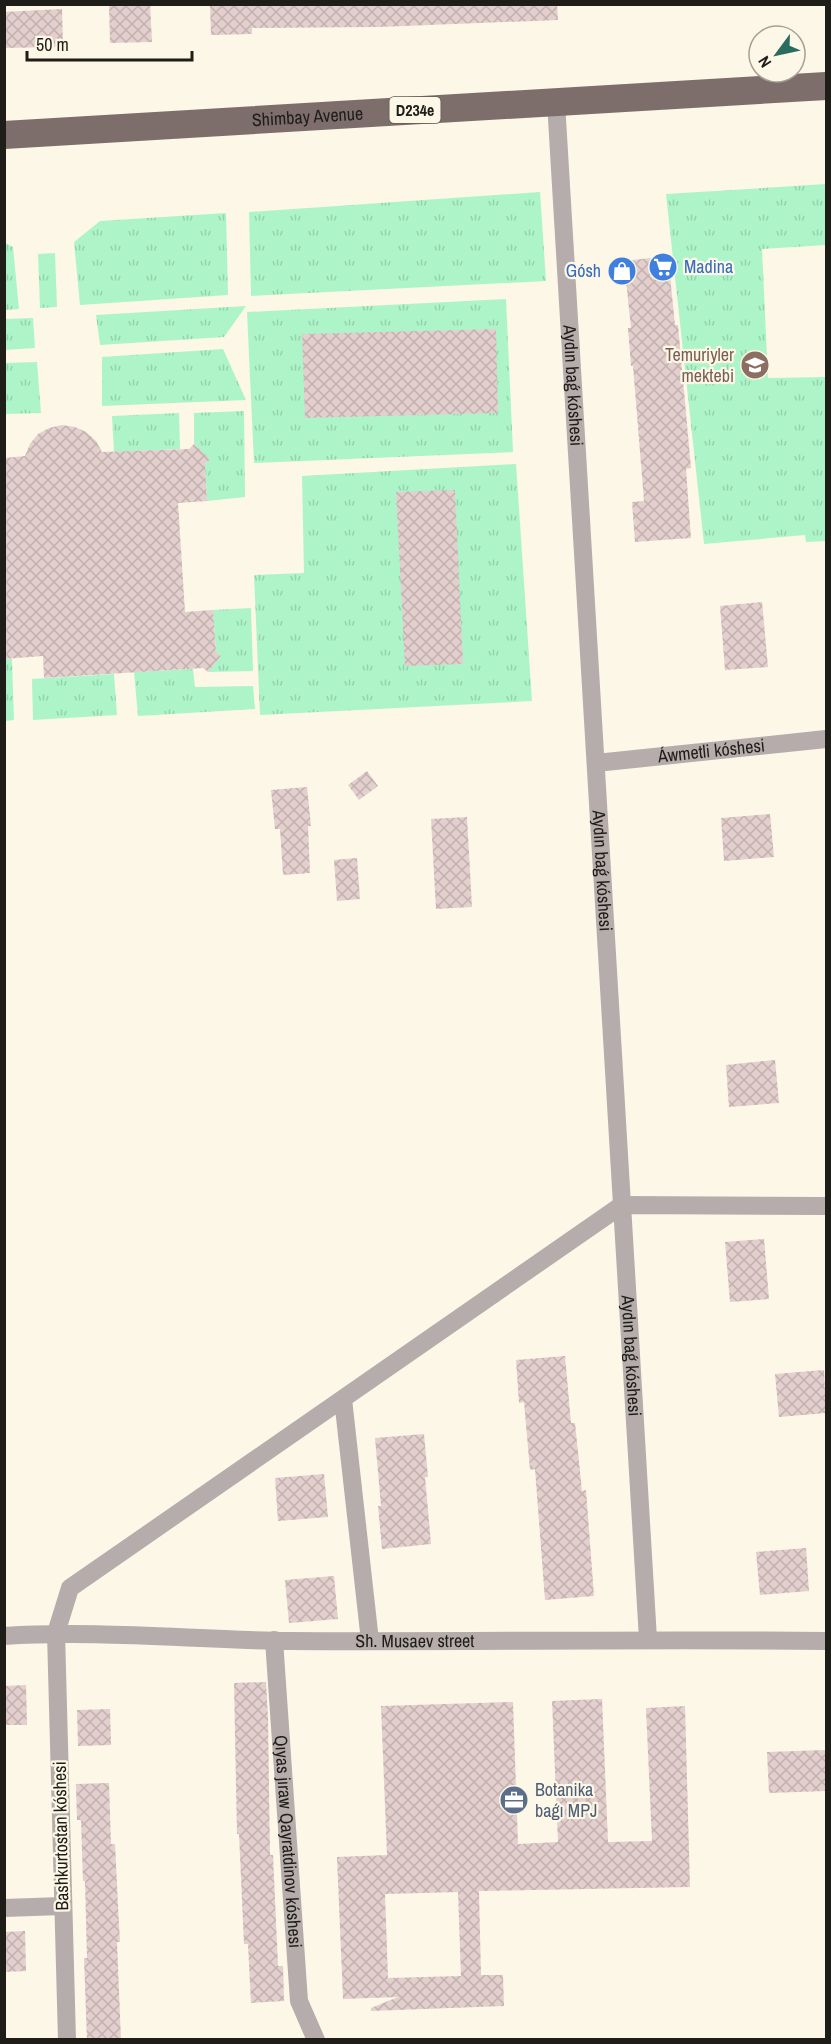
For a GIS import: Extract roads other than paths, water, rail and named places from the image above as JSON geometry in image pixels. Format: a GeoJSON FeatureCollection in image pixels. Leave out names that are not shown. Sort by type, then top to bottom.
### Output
{"type":"FeatureCollection","features":[{"type":"Feature","properties":{"kind":"main road","name":"Shimbay Avenue"},"geometry":{"type":"LineString","coordinates":[[4,135],[826,86]]}},
{"type":"Feature","properties":{"kind":"street","name":"Aydın baǵ kóshesi"},"geometry":{"type":"LineString","coordinates":[[556,102],[648,1639]]}},
{"type":"Feature","properties":{"kind":"street","name":"Áwmetli kóshesi"},"geometry":{"type":"LineString","coordinates":[[596,763],[826,739]]}},
{"type":"Feature","properties":{"kind":"street"},"geometry":{"type":"LineString","coordinates":[[622,1205],[826,1206]]}},
{"type":"Feature","properties":{"kind":"street","name":"Bashkurtostan kóshesi"},"geometry":{"type":"LineString","coordinates":[[67,2040],[56,1633],[70,1588],[622,1205]]}},
{"type":"Feature","properties":{"kind":"street"},"geometry":{"type":"LineString","coordinates":[[343,1399],[370,1641]]}},
{"type":"Feature","properties":{"kind":"street","name":"Sh. Musaev street"},"geometry":{"type":"LineString","coordinates":[[4,1636],[56,1633],[370,1641],[648,1639],[826,1641]]}},
{"type":"Feature","properties":{"kind":"street","name":"Qıyas jıraw Qayratdinov kóshesi"},"geometry":{"type":"LineString","coordinates":[[274,1640],[299,2001],[316,2040]]}},
{"type":"Feature","properties":{"kind":"street"},"geometry":{"type":"LineString","coordinates":[[4,1908],[62,1906]]}},
{"type":"Feature","properties":{"kind":"place","name":"Madina"},"geometry":{"type":"Point","coordinates":[663,267]}},
{"type":"Feature","properties":{"kind":"place","name":"Gósh"},"geometry":{"type":"Point","coordinates":[622,271]}},
{"type":"Feature","properties":{"kind":"place","name":"Temuriyler mektebi"},"geometry":{"type":"Point","coordinates":[755,365]}},
{"type":"Feature","properties":{"kind":"place","name":"Botanika baǵı MPJ"},"geometry":{"type":"Point","coordinates":[514,1800]}}]}
